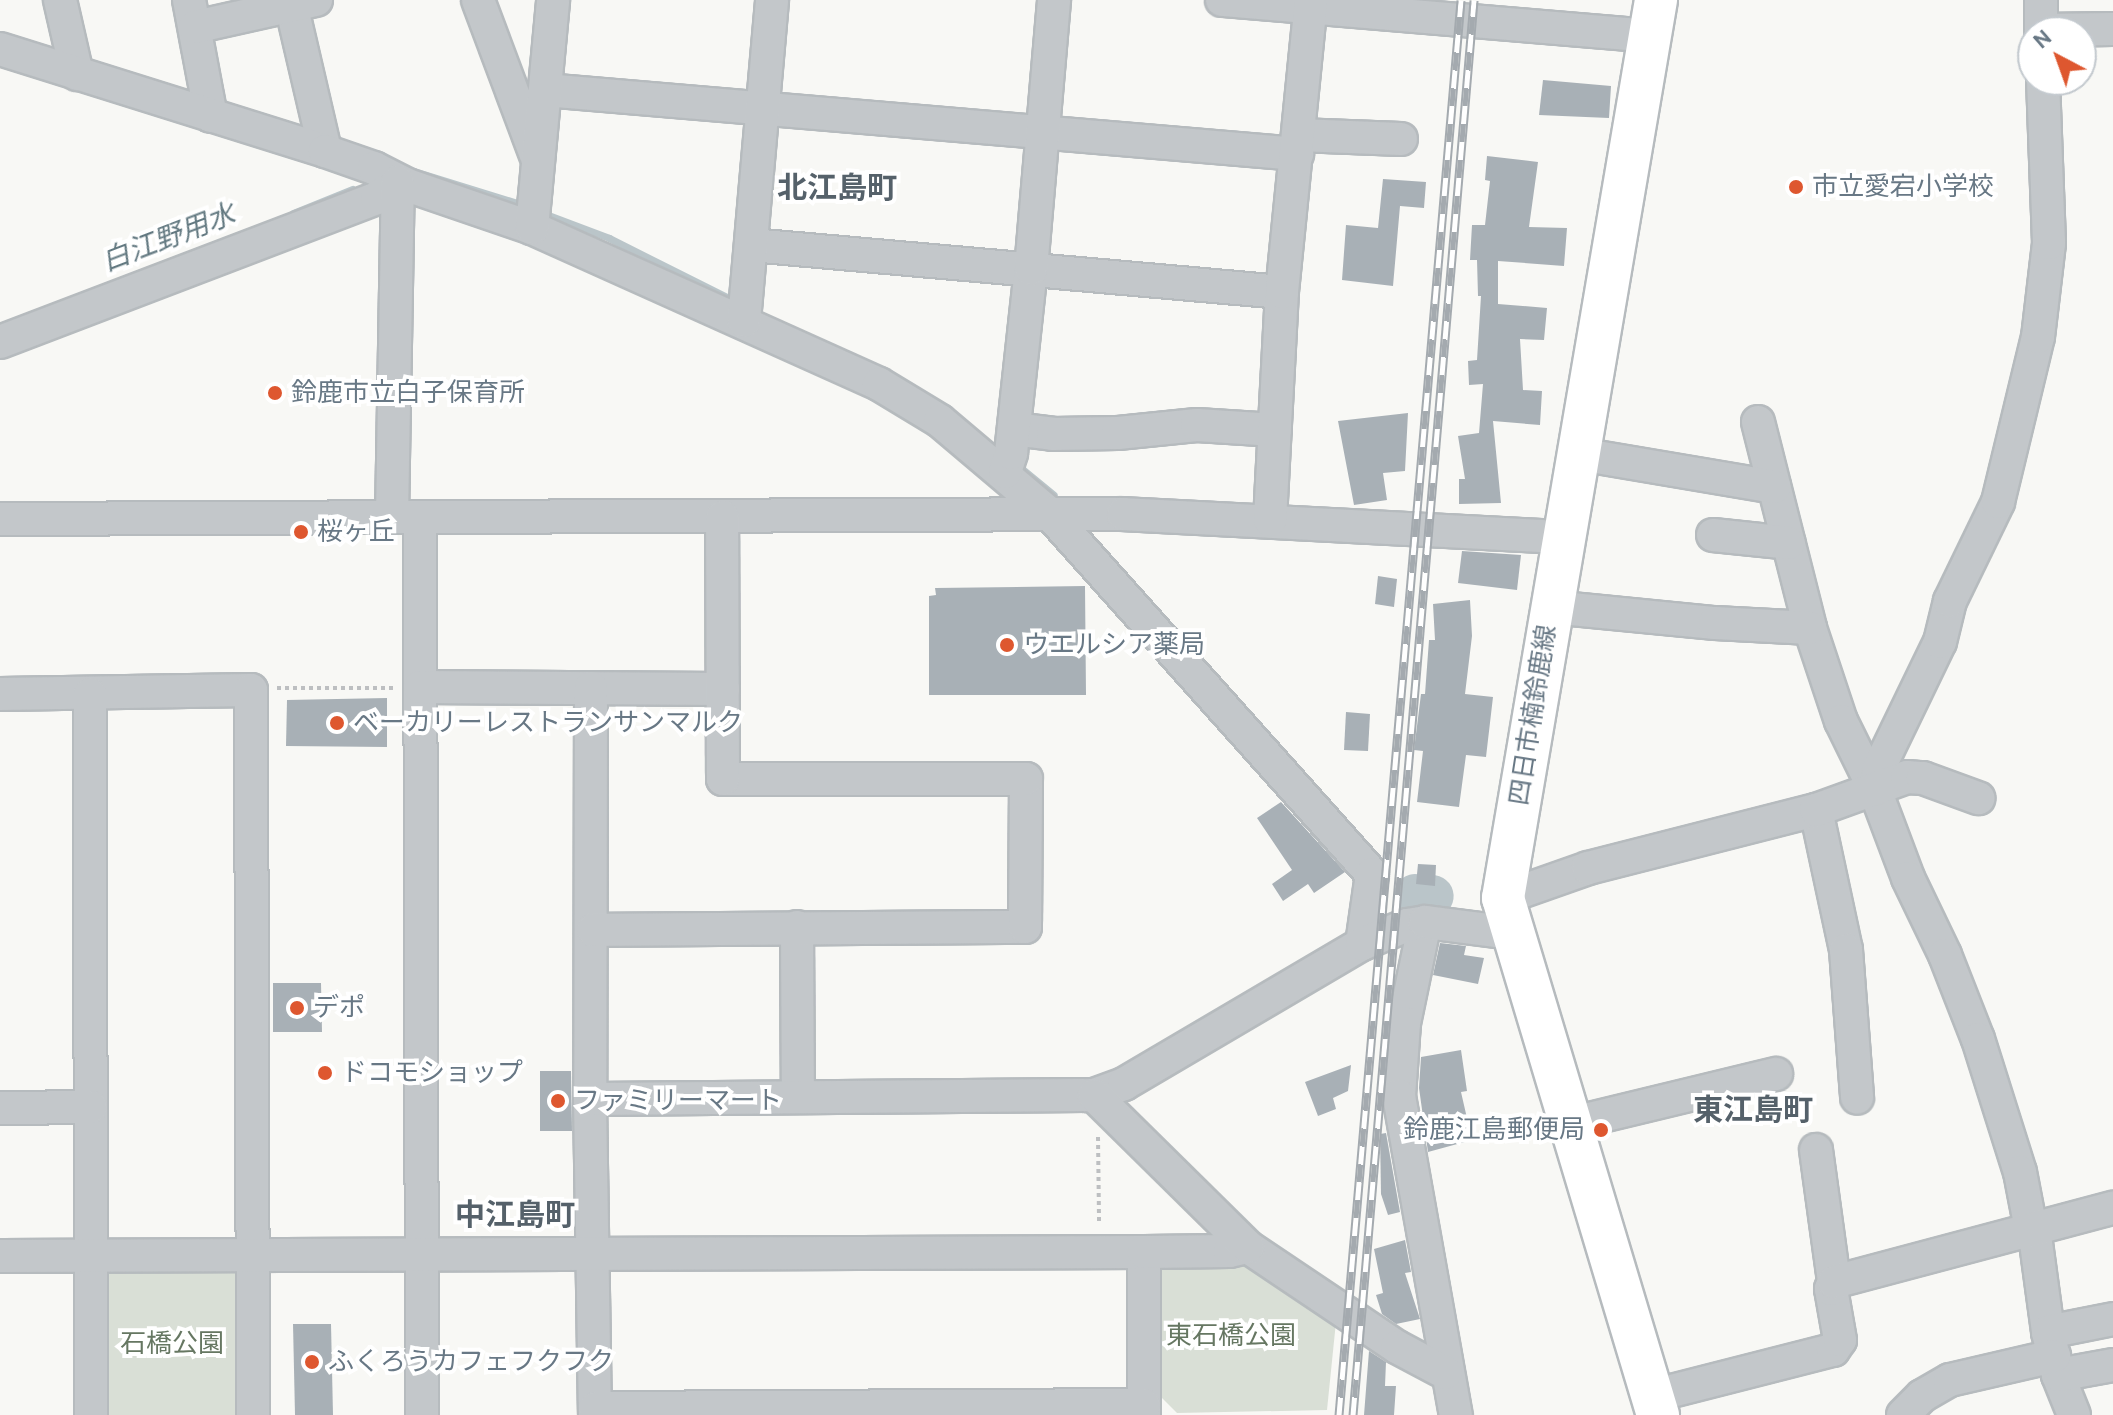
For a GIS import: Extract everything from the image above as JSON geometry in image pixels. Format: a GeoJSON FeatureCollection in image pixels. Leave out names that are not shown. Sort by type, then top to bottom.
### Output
{"type":"FeatureCollection","features":[{"type":"Feature","properties":{"kind":"main road","name":"四日市楠鈴鹿線"},"geometry":{"type":"LineString","coordinates":[[1650,1409],[1573,1123],[1508,915],[1551,607],[1654,18]]}},
{"type":"Feature","properties":{"kind":"street"},"geometry":{"type":"LineString","coordinates":[[60,0],[77,74]]}},
{"type":"Feature","properties":{"kind":"street"},"geometry":{"type":"LineString","coordinates":[[478,0],[538,160]]}},
{"type":"Feature","properties":{"kind":"street"},"geometry":{"type":"LineString","coordinates":[[533,216],[553,0]]}},
{"type":"Feature","properties":{"kind":"street"},"geometry":{"type":"LineString","coordinates":[[744,321],[772,0]]}},
{"type":"Feature","properties":{"kind":"street"},"geometry":{"type":"LineString","coordinates":[[1009,454],[1031,269],[1054,0]]}},
{"type":"Feature","properties":{"kind":"street"},"geometry":{"type":"LineString","coordinates":[[1222,0],[1654,18]]}},
{"type":"Feature","properties":{"kind":"street"},"geometry":{"type":"LineString","coordinates":[[211,116],[192,13],[299,2],[325,151]]}},
{"type":"Feature","properties":{"kind":"street"},"geometry":{"type":"LineString","coordinates":[[1270,520],[1282,292],[1311,4]]}},
{"type":"Feature","properties":{"kind":"street"},"geometry":{"type":"LineString","coordinates":[[0,72],[15,54],[325,151],[374,168],[398,182],[533,216],[879,384],[940,421],[1009,454],[1050,514],[1372,874],[1362,944]]}},
{"type":"Feature","properties":{"kind":"street"},"geometry":{"type":"LineString","coordinates":[[545,90],[1043,132],[1297,144],[1401,139]]}},
{"type":"Feature","properties":{"kind":"street"},"geometry":{"type":"LineString","coordinates":[[1875,790],[1878,770],[1940,642],[1950,601],[1998,502],[2038,337],[2049,243],[2044,96]]}},
{"type":"Feature","properties":{"kind":"street"},"geometry":{"type":"LineString","coordinates":[[9,326],[377,198],[398,182]]}},
{"type":"Feature","properties":{"kind":"street"},"geometry":{"type":"LineString","coordinates":[[398,182],[422,1415]]}},
{"type":"Feature","properties":{"kind":"street"},"geometry":{"type":"LineString","coordinates":[[751,245],[1282,292]]}},
{"type":"Feature","properties":{"kind":"street"},"geometry":{"type":"LineString","coordinates":[[1758,422],[1810,628],[1841,721],[1875,790],[1908,878],[1945,955],[1978,1039],[2020,1172],[2053,1355],[2074,1415]]}},
{"type":"Feature","properties":{"kind":"street"},"geometry":{"type":"LineString","coordinates":[[1009,454],[1053,434],[1118,433],[1197,425],[1275,430]]}},
{"type":"Feature","properties":{"kind":"street"},"geometry":{"type":"LineString","coordinates":[[1579,454],[1774,487]]}},
{"type":"Feature","properties":{"kind":"street"},"geometry":{"type":"LineString","coordinates":[[0,519],[1050,514],[1270,520],[1563,537]]}},
{"type":"Feature","properties":{"kind":"street"},"geometry":{"type":"LineString","coordinates":[[593,930],[1025,927],[1026,779],[723,779],[722,517]]}},
{"type":"Feature","properties":{"kind":"street"},"geometry":{"type":"LineString","coordinates":[[1713,535],[1789,543]]}},
{"type":"Feature","properties":{"kind":"street"},"geometry":{"type":"LineString","coordinates":[[1551,607],[1715,623],[1810,628]]}},
{"type":"Feature","properties":{"kind":"street"},"geometry":{"type":"LineString","coordinates":[[409,687],[723,689]]}},
{"type":"Feature","properties":{"kind":"street"},"geometry":{"type":"LineString","coordinates":[[591,688],[593,930],[590,1099],[595,1412],[1144,1410],[1144,1252]]}},
{"type":"Feature","properties":{"kind":"street"},"geometry":{"type":"LineString","coordinates":[[0,694],[251,690],[253,1415]]}},
{"type":"Feature","properties":{"kind":"street"},"geometry":{"type":"LineString","coordinates":[[90,694],[91,1415]]}},
{"type":"Feature","properties":{"kind":"street"},"geometry":{"type":"LineString","coordinates":[[590,1099],[1096,1097],[1124,1084],[1362,944],[1407,925],[1508,915],[1588,868],[1816,810],[1875,790],[1889,781],[1923,778],[1978,798]]}},
{"type":"Feature","properties":{"kind":"street"},"geometry":{"type":"LineString","coordinates":[[1816,810],[1846,950],[1857,1098]]}},
{"type":"Feature","properties":{"kind":"street"},"geometry":{"type":"LineString","coordinates":[[1425,922],[1404,1023],[1399,1096],[1446,1373],[1456,1415]]}},
{"type":"Feature","properties":{"kind":"street"},"geometry":{"type":"LineString","coordinates":[[797,927],[798,1097]]}},
{"type":"Feature","properties":{"kind":"street"},"geometry":{"type":"LineString","coordinates":[[1573,1123],[1776,1074]]}},
{"type":"Feature","properties":{"kind":"street"},"geometry":{"type":"LineString","coordinates":[[1096,1097],[1248,1247],[1397,1347],[1446,1373]]}},
{"type":"Feature","properties":{"kind":"street"},"geometry":{"type":"LineString","coordinates":[[0,1108],[91,1107]]}},
{"type":"Feature","properties":{"kind":"street"},"geometry":{"type":"LineString","coordinates":[[1650,1409],[1833,1350],[1840,1340],[1831,1289],[1834,1282],[1816,1150]]}},
{"type":"Feature","properties":{"kind":"street"},"geometry":{"type":"LineString","coordinates":[[1834,1282],[2113,1208]]}},
{"type":"Feature","properties":{"kind":"street"},"geometry":{"type":"LineString","coordinates":[[0,1256],[1144,1252],[1230,1251],[1248,1247]]}},
{"type":"Feature","properties":{"kind":"street"},"geometry":{"type":"LineString","coordinates":[[1903,1415],[1922,1396],[1950,1380],[2053,1355],[2113,1319]]}},
{"type":"Feature","properties":{"kind":"street"},"geometry":{"type":"LineString","coordinates":[[2053,1355],[2113,1365]]}},
{"type":"Feature","properties":{"kind":"path"},"geometry":{"type":"LineString","coordinates":[[251,690],[409,687]]}},
{"type":"Feature","properties":{"kind":"path"},"geometry":{"type":"LineString","coordinates":[[1096,1097],[1100,1252]]}},
{"type":"Feature","properties":{"kind":"green space","name":"東石橋公園"},"geometry":{"type":"Polygon","coordinates":[[[1258,1260],[1337,1312],[1327,1410],[1177,1413],[1155,1391],[1153,1268],[1258,1260]]]}},
{"type":"Feature","properties":{"kind":"green space","name":"石橋公園"},"geometry":{"type":"Polygon","coordinates":[[[237,1264],[243,1415],[102,1415],[102,1274],[115,1266],[237,1264]]]}},
{"type":"Feature","properties":{"kind":"building"},"geometry":{"type":"Polygon","coordinates":[[[1543,80],[1611,86],[1609,118],[1539,115],[1543,80]]]}},
{"type":"Feature","properties":{"kind":"building"},"geometry":{"type":"Polygon","coordinates":[[[1487,156],[1538,162],[1529,227],[1567,228],[1564,266],[1498,261],[1498,304],[1547,308],[1544,340],[1520,339],[1523,390],[1542,391],[1540,425],[1493,421],[1501,503],[1459,504],[1459,479],[1465,479],[1458,436],[1479,433],[1483,384],[1469,385],[1468,361],[1477,360],[1481,296],[1478,296],[1477,260],[1470,260],[1472,225],[1485,225],[1490,181],[1485,180],[1487,156]]]}},
{"type":"Feature","properties":{"kind":"building"},"geometry":{"type":"Polygon","coordinates":[[[1383,179],[1426,182],[1424,208],[1400,206],[1393,286],[1342,280],[1346,225],[1378,228],[1383,179]]]}},
{"type":"Feature","properties":{"kind":"building"},"geometry":{"type":"Polygon","coordinates":[[[1408,413],[1405,471],[1383,473],[1387,500],[1354,505],[1338,421],[1408,413]]]}},
{"type":"Feature","properties":{"kind":"building"},"geometry":{"type":"Polygon","coordinates":[[[1462,551],[1521,555],[1517,590],[1458,583],[1462,551]]]}},
{"type":"Feature","properties":{"kind":"building"},"geometry":{"type":"Polygon","coordinates":[[[1378,576],[1397,579],[1394,607],[1375,604],[1378,576]]]}},
{"type":"Feature","properties":{"kind":"building","name":"ウエルシア薬局"},"geometry":{"type":"Polygon","coordinates":[[[1085,586],[1086,695],[929,695],[929,596],[936,595],[935,588],[1085,586]]]}},
{"type":"Feature","properties":{"kind":"building"},"geometry":{"type":"Polygon","coordinates":[[[1470,600],[1472,636],[1465,694],[1493,697],[1486,757],[1466,755],[1459,807],[1417,802],[1423,751],[1414,750],[1421,694],[1425,694],[1429,640],[1435,640],[1433,604],[1470,600]]]}},
{"type":"Feature","properties":{"kind":"building","name":"ベーカリーレストランサンマルク"},"geometry":{"type":"Polygon","coordinates":[[[387,698],[387,747],[286,746],[287,700],[387,698]]]}},
{"type":"Feature","properties":{"kind":"building"},"geometry":{"type":"Polygon","coordinates":[[[1346,712],[1370,714],[1368,751],[1344,750],[1346,712]]]}},
{"type":"Feature","properties":{"kind":"building"},"geometry":{"type":"Polygon","coordinates":[[[1281,802],[1345,872],[1314,893],[1308,884],[1283,901],[1272,884],[1292,870],[1257,818],[1281,802]]]}},
{"type":"Feature","properties":{"kind":"building"},"geometry":{"type":"Polygon","coordinates":[[[1418,864],[1436,865],[1435,886],[1416,884],[1418,864]]]}},
{"type":"Feature","properties":{"kind":"building"},"geometry":{"type":"Polygon","coordinates":[[[1440,943],[1466,946],[1464,955],[1484,958],[1478,984],[1433,975],[1440,943]]]}},
{"type":"Feature","properties":{"kind":"building","name":"デポ"},"geometry":{"type":"Polygon","coordinates":[[[273,983],[321,983],[322,1032],[273,1032],[273,983]]]}},
{"type":"Feature","properties":{"kind":"building"},"geometry":{"type":"Polygon","coordinates":[[[1461,1050],[1467,1091],[1461,1092],[1472,1140],[1428,1152],[1419,1088],[1421,1057],[1461,1050]]]}},
{"type":"Feature","properties":{"kind":"building"},"geometry":{"type":"Polygon","coordinates":[[[1351,1065],[1348,1091],[1333,1098],[1336,1109],[1318,1116],[1305,1082],[1351,1065]]]}},
{"type":"Feature","properties":{"kind":"building","name":"ファミリーマート"},"geometry":{"type":"Polygon","coordinates":[[[540,1071],[571,1071],[572,1131],[540,1131],[540,1071]]]}},
{"type":"Feature","properties":{"kind":"building"},"geometry":{"type":"Polygon","coordinates":[[[1386,1133],[1400,1212],[1388,1215],[1381,1194],[1380,1134],[1386,1133]]]}},
{"type":"Feature","properties":{"kind":"building"},"geometry":{"type":"Polygon","coordinates":[[[1405,1240],[1411,1272],[1405,1273],[1420,1319],[1396,1324],[1382,1314],[1376,1295],[1383,1293],[1374,1249],[1405,1240]]]}},
{"type":"Feature","properties":{"kind":"building"},"geometry":{"type":"Polygon","coordinates":[[[293,1324],[331,1324],[333,1415],[295,1415],[293,1324]]]}},
{"type":"Feature","properties":{"kind":"building"},"geometry":{"type":"Polygon","coordinates":[[[1369,1351],[1386,1362],[1385,1386],[1396,1386],[1394,1415],[1364,1415],[1369,1351]]]}},
{"type":"Feature","properties":{"kind":"waterway"},"geometry":{"type":"LineString","coordinates":[[414,171],[524,205]]}},
{"type":"Feature","properties":{"kind":"waterway","name":"白江野用水"},"geometry":{"type":"LineString","coordinates":[[293,213],[352,189]]}},
{"type":"Feature","properties":{"kind":"waterway"},"geometry":{"type":"LineString","coordinates":[[543,213],[609,238],[735,301]]}},
{"type":"Feature","properties":{"kind":"waterway"},"geometry":{"type":"LineString","coordinates":[[1015,463],[1054,495]]}},
{"type":"Feature","properties":{"kind":"waterway"},"geometry":{"type":"LineString","coordinates":[[1415,895],[1422,899],[1433,896]]}},
{"type":"Feature","properties":{"kind":"railway"},"geometry":{"type":"LineString","coordinates":[[1339,1415],[1461,0]]}},
{"type":"Feature","properties":{"kind":"railway"},"geometry":{"type":"LineString","coordinates":[[1353,1415],[1474,0]]}},
{"type":"Feature","properties":{"kind":"place","name":"市立愛宕小学校"},"geometry":{"type":"Point","coordinates":[1796,187]}},
{"type":"Feature","properties":{"kind":"place","name":"鈴鹿市立白子保育所"},"geometry":{"type":"Point","coordinates":[275,393]}},
{"type":"Feature","properties":{"kind":"place","name":"桜ヶ丘"},"geometry":{"type":"Point","coordinates":[301,532]}},
{"type":"Feature","properties":{"kind":"place","name":"ウエルシア薬局"},"geometry":{"type":"Point","coordinates":[1007,645]}},
{"type":"Feature","properties":{"kind":"place","name":"ベーカリーレストランサンマルク"},"geometry":{"type":"Point","coordinates":[337,723]}},
{"type":"Feature","properties":{"kind":"place","name":"デポ"},"geometry":{"type":"Point","coordinates":[297,1008]}},
{"type":"Feature","properties":{"kind":"place","name":"ドコモショップ"},"geometry":{"type":"Point","coordinates":[325,1073]}},
{"type":"Feature","properties":{"kind":"place","name":"ファミリーマート"},"geometry":{"type":"Point","coordinates":[558,1101]}},
{"type":"Feature","properties":{"kind":"place","name":"鈴鹿江島郵便局"},"geometry":{"type":"Point","coordinates":[1601,1130]}},
{"type":"Feature","properties":{"kind":"place","name":"ふくろうカフェフクフク"},"geometry":{"type":"Point","coordinates":[312,1362]}},
{"type":"Feature","properties":{"kind":"district","name":"北江島町"},"geometry":{"type":"Point","coordinates":[837,188]}},
{"type":"Feature","properties":{"kind":"district","name":"東江島町"},"geometry":{"type":"Point","coordinates":[1753,1110]}},
{"type":"Feature","properties":{"kind":"district","name":"中江島町"},"geometry":{"type":"Point","coordinates":[515,1215]}}]}
